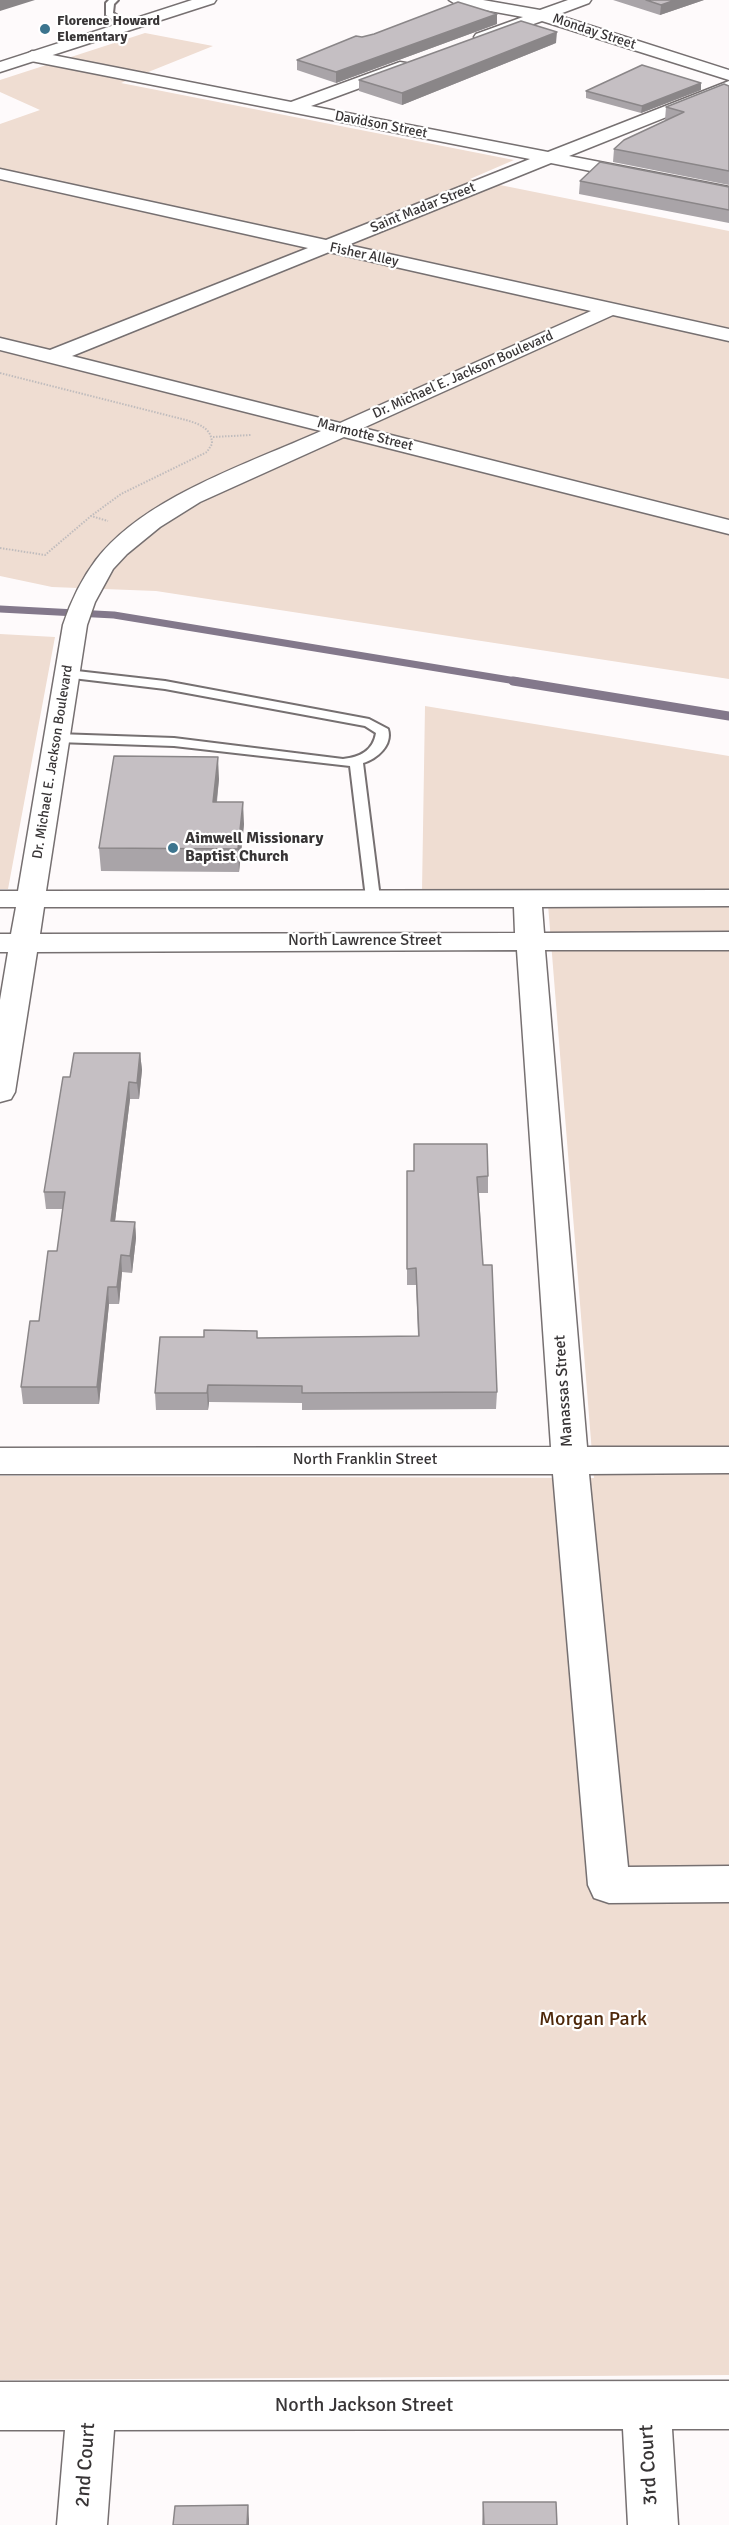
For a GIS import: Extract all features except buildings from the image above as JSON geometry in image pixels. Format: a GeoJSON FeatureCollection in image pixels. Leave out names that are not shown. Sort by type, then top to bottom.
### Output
{"type":"FeatureCollection","features":[{"type":"Feature","properties":{"kind":"street"},"geometry":{"type":"LineString","coordinates":[[0,67],[208,0]]}},
{"type":"Feature","properties":{"kind":"street","name":"Monday Street"},"geometry":{"type":"LineString","coordinates":[[457,0],[540,15],[729,75]]}},
{"type":"Feature","properties":{"kind":"street"},"geometry":{"type":"LineString","coordinates":[[463,44],[583,0]]}},
{"type":"Feature","properties":{"kind":"street","name":"Davidson Street"},"geometry":{"type":"LineString","coordinates":[[32,56],[729,193]]}},
{"type":"Feature","properties":{"kind":"street"},"geometry":{"type":"LineString","coordinates":[[292,107],[419,60]]}},
{"type":"Feature","properties":{"kind":"street","name":"Saint Madar Street"},"geometry":{"type":"LineString","coordinates":[[51,357],[729,86]]}},
{"type":"Feature","properties":{"kind":"street","name":"Fisher Alley"},"geometry":{"type":"LineString","coordinates":[[0,174],[729,335]]}},
{"type":"Feature","properties":{"kind":"street","name":"Dr. Michael E. Jackson Boulevard"},"geometry":{"type":"LineString","coordinates":[[0,1092],[12,943],[31,899],[75,625],[82,599],[100,568],[132,537],[192,497],[611,309]]}},
{"type":"Feature","properties":{"kind":"street","name":"Marmotte Street"},"geometry":{"type":"LineString","coordinates":[[0,344],[729,527]]}},
{"type":"Feature","properties":{"kind":"street","name":"Manassas Street"},"geometry":{"type":"LineString","coordinates":[[527,898],[570,1460],[609,1885],[729,1884]]}},
{"type":"Feature","properties":{"kind":"street"},"geometry":{"type":"LineString","coordinates":[[0,899],[729,898]]}},
{"type":"Feature","properties":{"kind":"street","name":"North Lawrence Street"},"geometry":{"type":"LineString","coordinates":[[12,943],[729,941]]}},
{"type":"Feature","properties":{"kind":"street","name":"North Franklin Street"},"geometry":{"type":"LineString","coordinates":[[0,1461],[729,1460]]}},
{"type":"Feature","properties":{"kind":"street","name":"3rd Court"},"geometry":{"type":"LineString","coordinates":[[646,2405],[653,2525]]}},
{"type":"Feature","properties":{"kind":"street","name":"North Jackson Street"},"geometry":{"type":"LineString","coordinates":[[0,2406],[729,2405]]}},
{"type":"Feature","properties":{"kind":"street","name":"2nd Court"},"geometry":{"type":"LineString","coordinates":[[82,2525],[91,2406]]}},
{"type":"Feature","properties":{"kind":"lane"},"geometry":{"type":"LineString","coordinates":[[114,0],[110,3],[109,13],[113,18],[128,26]]}},
{"type":"Feature","properties":{"kind":"lane"},"geometry":{"type":"LineString","coordinates":[[57,738],[174,742],[343,763],[356,762],[372,754],[382,741],[383,732],[377,726],[165,685],[68,674]]}},
{"type":"Feature","properties":{"kind":"lane"},"geometry":{"type":"LineString","coordinates":[[356,762],[372,898]]}},
{"type":"Feature","properties":{"kind":"path"},"geometry":{"type":"LineString","coordinates":[[0,373],[186,420],[211,433],[212,444],[207,452],[120,494],[45,555],[0,548]]}},
{"type":"Feature","properties":{"kind":"path"},"geometry":{"type":"LineString","coordinates":[[91,516],[110,522]]}},
{"type":"Feature","properties":{"kind":"green space"},"geometry":{"type":"Polygon","coordinates":[[[145,33],[213,46],[121,83],[514,160],[470,179],[729,231],[729,679],[156,591],[52,587],[0,576],[0,124],[40,110],[0,92],[0,80],[145,33]]]}},
{"type":"Feature","properties":{"kind":"green space"},"geometry":{"type":"Polygon","coordinates":[[[0,634],[55,637],[8,889],[0,889],[0,634]]]}},
{"type":"Feature","properties":{"kind":"green space","name":"Morgan Park"},"geometry":{"type":"Polygon","coordinates":[[[425,706],[729,756],[729,2375],[0,2380],[0,1476],[594,1478],[547,892],[422,891],[425,706]]]}},
{"type":"Feature","properties":{"kind":"waterway"},"geometry":{"type":"LineString","coordinates":[[0,609],[114,615],[522,682]]}},
{"type":"Feature","properties":{"kind":"waterway"},"geometry":{"type":"LineString","coordinates":[[513,681],[729,716]]}},
{"type":"Feature","properties":{"kind":"place","name":"Florence Howard Elementary"},"geometry":{"type":"Point","coordinates":[45,29]}},
{"type":"Feature","properties":{"kind":"place","name":"Aimwell Missionary Baptist Church"},"geometry":{"type":"Point","coordinates":[173,848]}}]}
